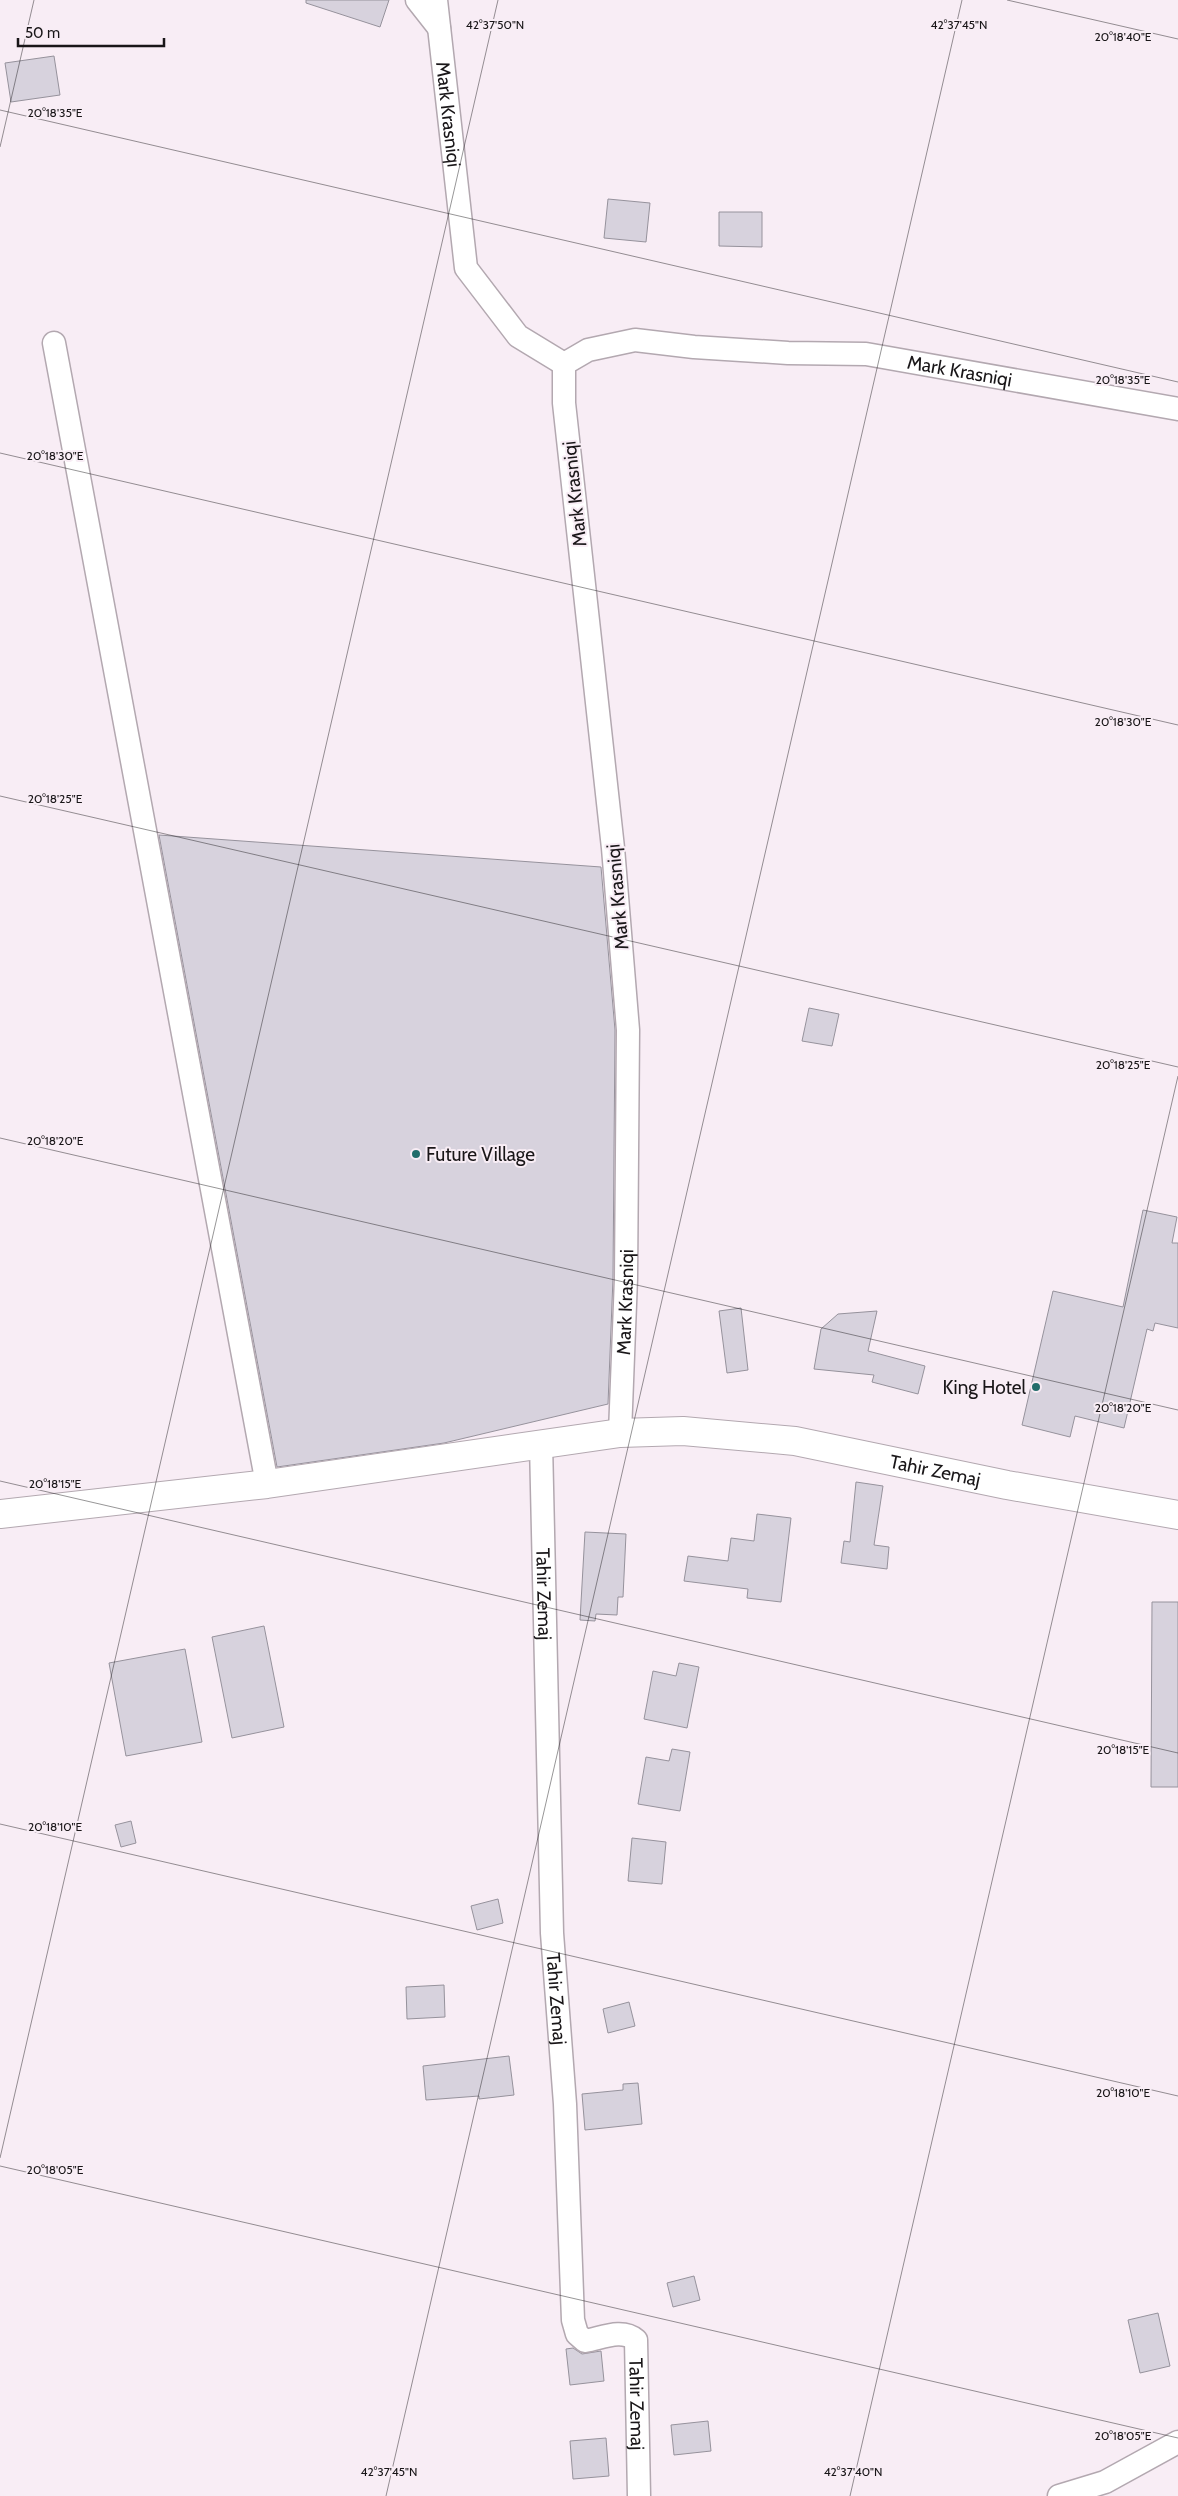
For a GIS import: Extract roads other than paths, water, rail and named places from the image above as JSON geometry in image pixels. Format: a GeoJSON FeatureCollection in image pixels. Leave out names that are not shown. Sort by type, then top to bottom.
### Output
{"type":"FeatureCollection","features":[{"type":"Feature","properties":{"kind":"main road","name":"Tahir Zemaj"},"geometry":{"type":"LineString","coordinates":[[0,1514],[266,1484],[620,1433],[683,1431],[796,1441],[1007,1484],[1178,1515]]}},
{"type":"Feature","properties":{"kind":"street"},"geometry":{"type":"LineString","coordinates":[[417,0],[439,28]]}},
{"type":"Feature","properties":{"kind":"street","name":"Mark Krasniqi"},"geometry":{"type":"LineString","coordinates":[[436,0],[466,268],[518,336],[564,364]]}},
{"type":"Feature","properties":{"kind":"street","name":"Mark Krasniqi"},"geometry":{"type":"LineString","coordinates":[[564,364],[588,350],[635,340],[694,347],[788,353],[866,354],[1178,409]]}},
{"type":"Feature","properties":{"kind":"street"},"geometry":{"type":"LineString","coordinates":[[54,343],[266,1484]]}},
{"type":"Feature","properties":{"kind":"street","name":"Mark Krasniqi"},"geometry":{"type":"LineString","coordinates":[[564,364],[564,403],[613,848],[628,1030],[626,1278],[620,1433]]}},
{"type":"Feature","properties":{"kind":"street","name":"Tahir Zemaj"},"geometry":{"type":"LineString","coordinates":[[541,1443],[552,1933],[565,2104],[573,2320],[577,2334],[585,2341],[622,2333],[629,2334],[636,2340],[639,2496]]}},
{"type":"Feature","properties":{"kind":"street"},"geometry":{"type":"LineString","coordinates":[[1062,2496],[1105,2482],[1178,2442]]}},
{"type":"Feature","properties":{"kind":"place","name":"Future Village"},"geometry":{"type":"Point","coordinates":[416,1154]}},
{"type":"Feature","properties":{"kind":"place","name":"King Hotel"},"geometry":{"type":"Point","coordinates":[1036,1387]}}]}
